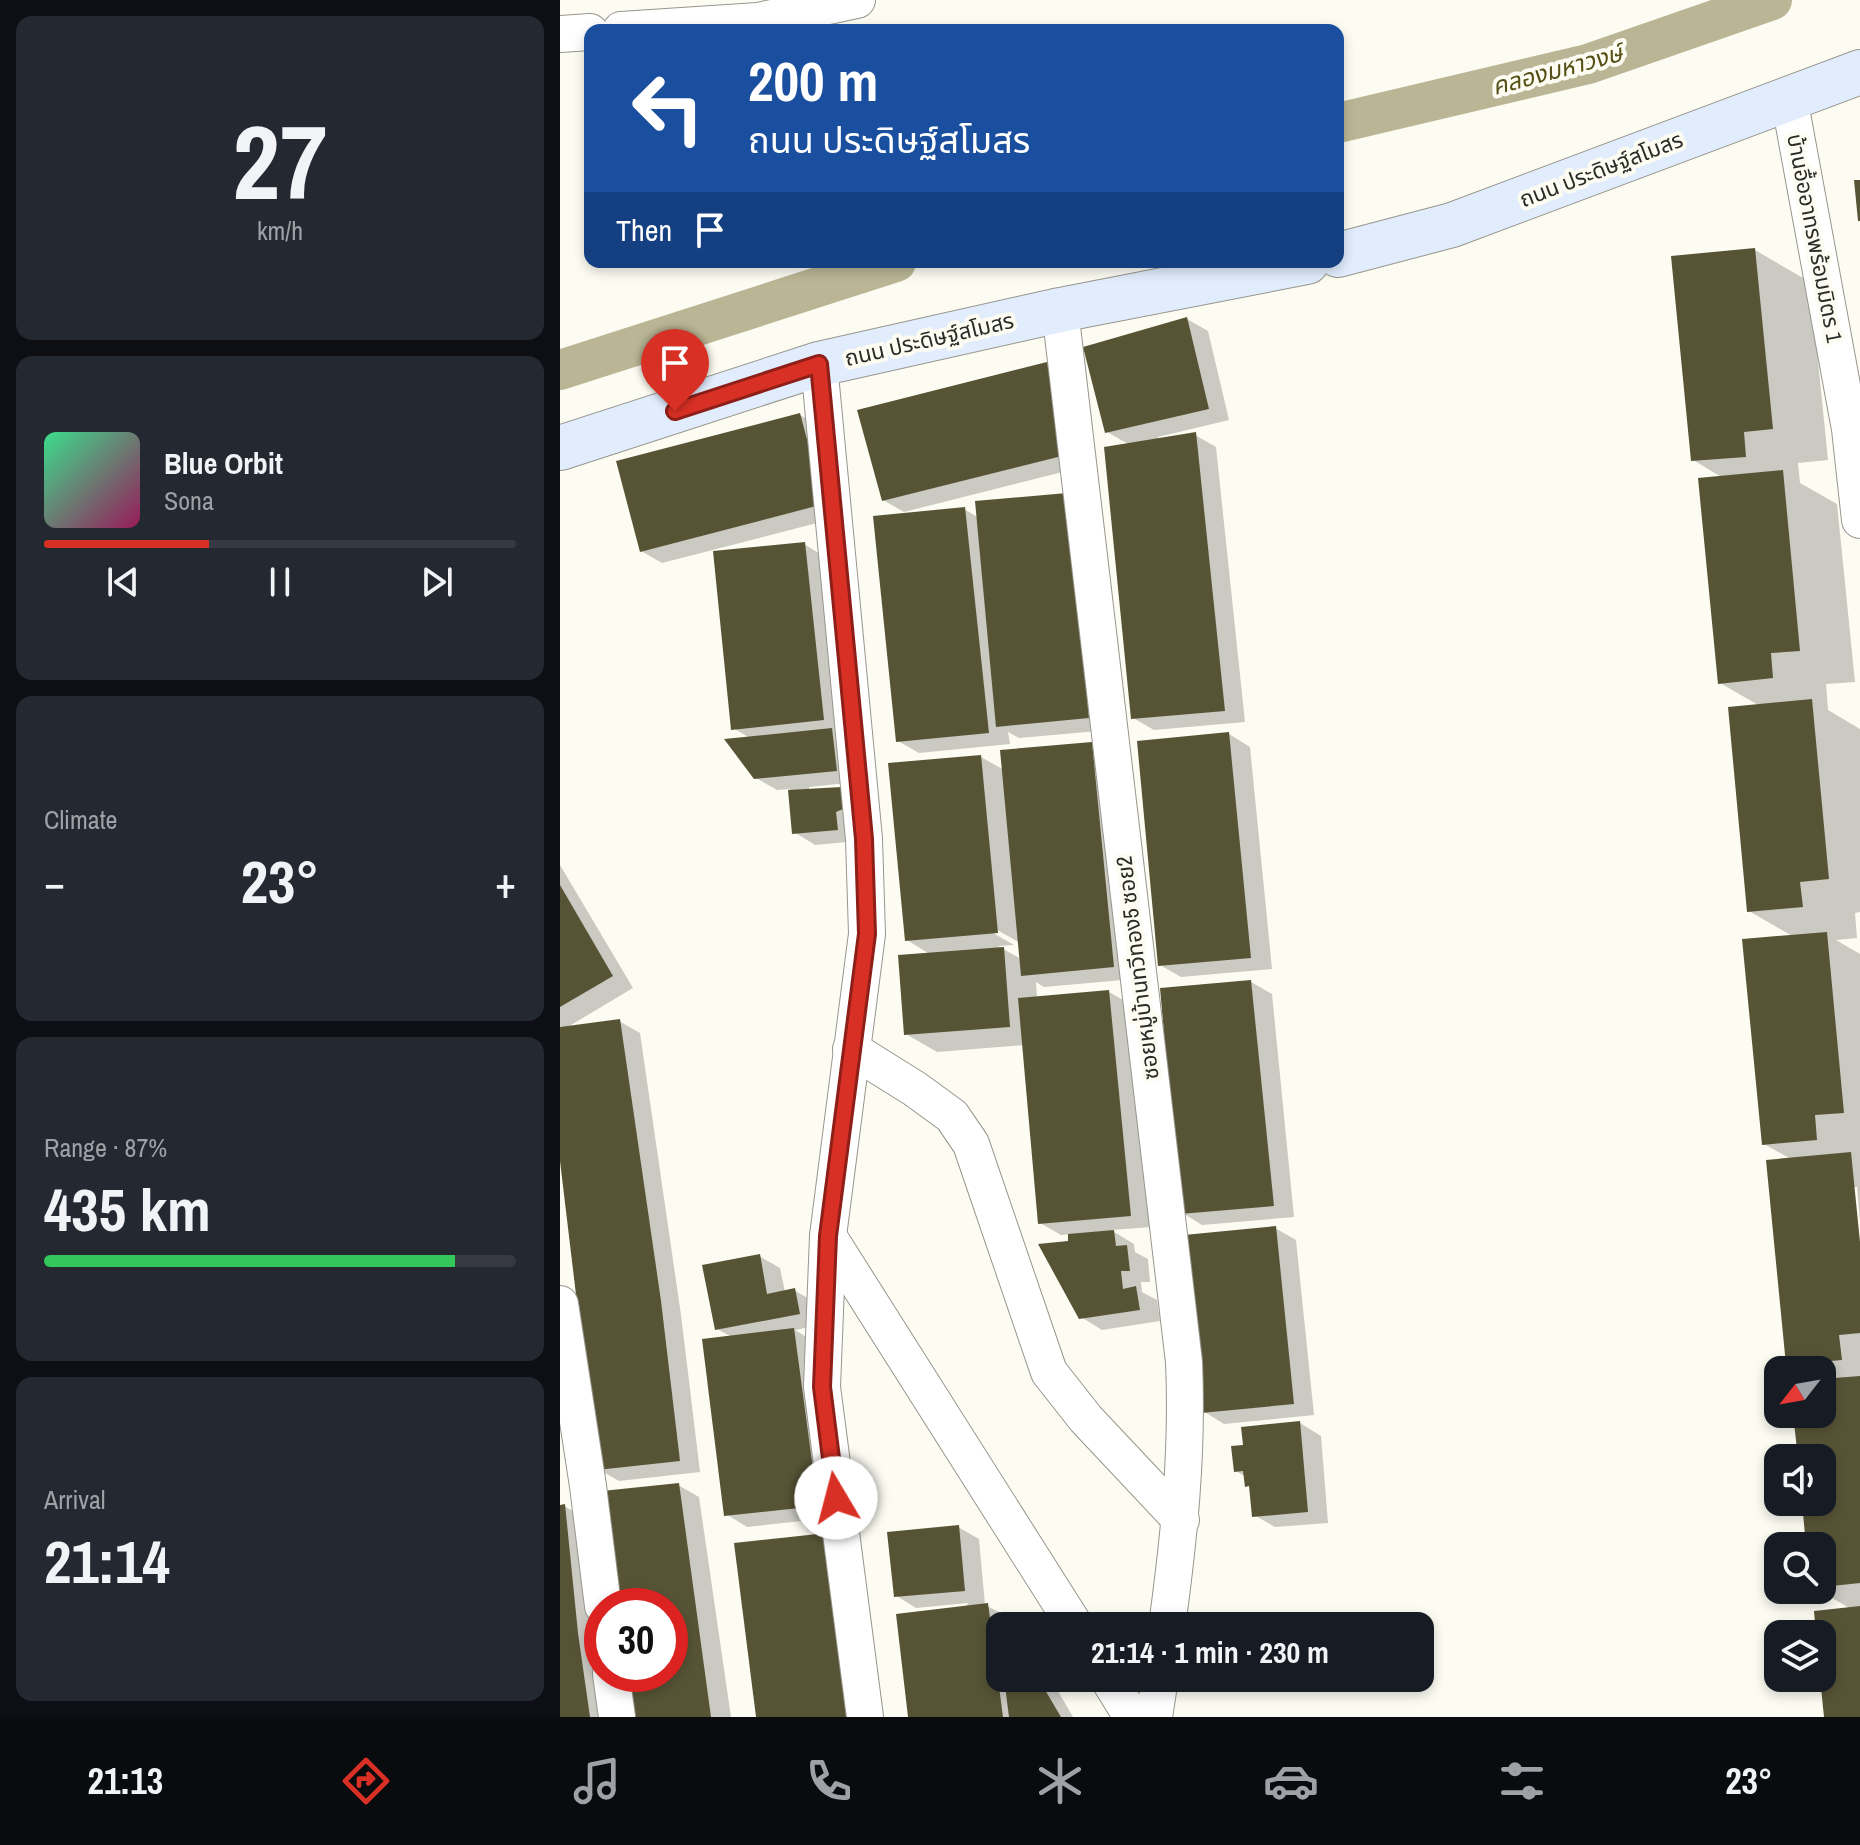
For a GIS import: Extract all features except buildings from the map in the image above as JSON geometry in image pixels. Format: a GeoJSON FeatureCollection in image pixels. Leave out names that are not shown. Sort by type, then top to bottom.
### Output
{"type":"FeatureCollection","features":[{"type":"Feature","properties":{"kind":"street"},"geometry":{"type":"LineString","coordinates":[[712,24],[758,21],[857,0]]}},
{"type":"Feature","properties":{"kind":"street"},"geometry":{"type":"LineString","coordinates":[[560,34],[584,32]]}},
{"type":"Feature","properties":{"kind":"street","name":"ถนน ประดิษฐ์สโมสร"},"geometry":{"type":"LineString","coordinates":[[1344,253],[1452,225],[1860,72]]}},
{"type":"Feature","properties":{"kind":"street","name":"บ้านอื้ออาทรพร้อมมิตร 1"},"geometry":{"type":"LineString","coordinates":[[1789,98],[1850,429],[1860,520]]}},
{"type":"Feature","properties":{"kind":"street","name":"ถนน ประดิษฐ์สโมสร"},"geometry":{"type":"LineString","coordinates":[[560,448],[819,364],[1060,310],[1276,268]]}},
{"type":"Feature","properties":{"kind":"street","name":"ซอยหมู่บ้านทวีทอง5 ซอย2"},"geometry":{"type":"LineString","coordinates":[[1060,310],[1184,1362],[1187,1420],[1181,1520],[1169,1612]]}},
{"type":"Feature","properties":{"kind":"street"},"geometry":{"type":"LineString","coordinates":[[819,364],[864,839],[867,934],[828,1236],[822,1387],[865,1717]]}},
{"type":"Feature","properties":{"kind":"street"},"geometry":{"type":"LineString","coordinates":[[851,1049],[952,1116],[971,1144],[1049,1372],[1086,1419],[1181,1520]]}},
{"type":"Feature","properties":{"kind":"street"},"geometry":{"type":"LineString","coordinates":[[828,1236],[1066,1612]]}},
{"type":"Feature","properties":{"kind":"street"},"geometry":{"type":"LineString","coordinates":[[560,1304],[600,1588]]}},
{"type":"Feature","properties":{"kind":"street"},"geometry":{"type":"LineString","coordinates":[[614,1692],[617,1717]]}},
{"type":"Feature","properties":{"kind":"street"},"geometry":{"type":"LineString","coordinates":[[1117,1692],[1132,1717]]}},
{"type":"Feature","properties":{"kind":"street"},"geometry":{"type":"LineString","coordinates":[[1154,1717],[1158,1692]]}},
{"type":"Feature","properties":{"kind":"waterway","name":"คลองมหาวงษ์"},"geometry":{"type":"LineString","coordinates":[[1344,122],[1588,64],[1772,0]]}},
{"type":"Feature","properties":{"kind":"waterway","name":"คลองมหาวงษ์"},"geometry":{"type":"LineString","coordinates":[[560,370],[877,268]]}},
{"type":"Feature","properties":{"kind":"route"},"geometry":{"type":"LineString","coordinates":[[675,411],[819,364],[864,839],[867,934],[828,1236],[822,1387],[836,1498]]}}]}
